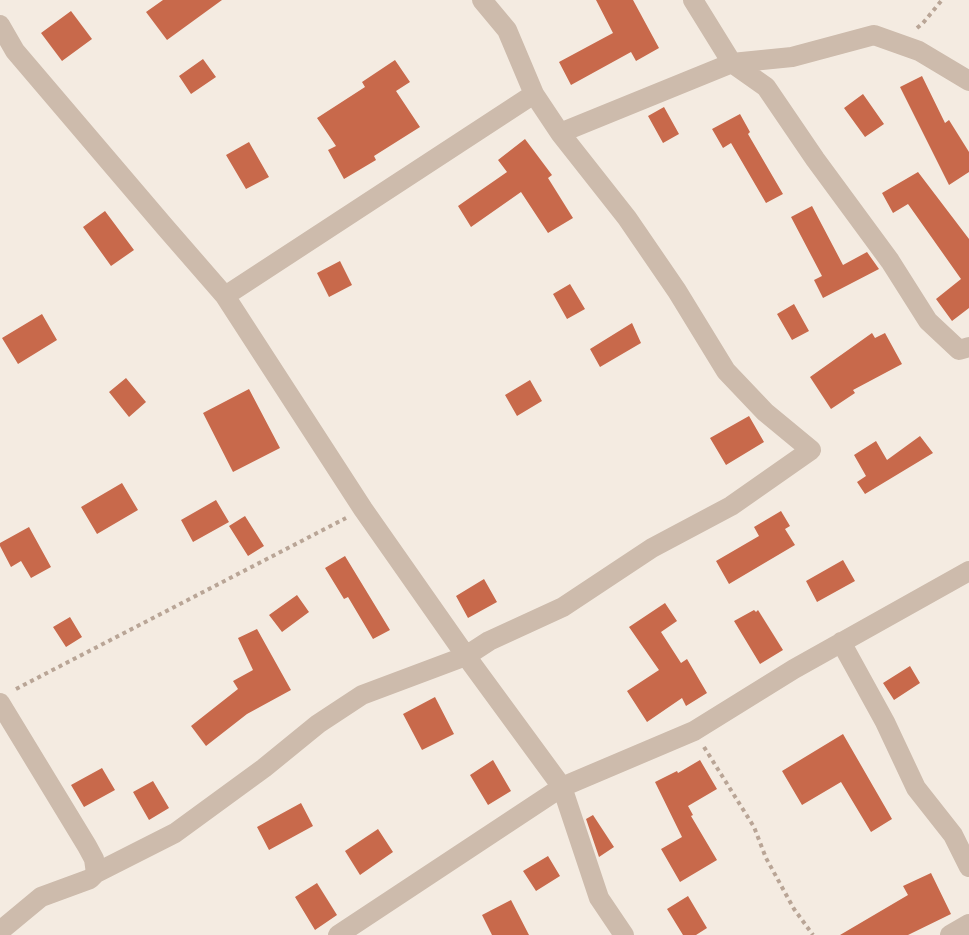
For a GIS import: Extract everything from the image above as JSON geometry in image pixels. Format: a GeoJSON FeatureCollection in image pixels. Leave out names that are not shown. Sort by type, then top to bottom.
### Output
{"type":"FeatureCollection","features":[{"type":"Feature","properties":{"kind":"street"},"geometry":{"type":"LineString","coordinates":[[0,931],[41,897],[90,879],[96,873],[175,833],[318,724],[362,695],[466,656],[489,641],[563,607],[652,548],[731,506],[811,450],[765,412],[726,371],[635,230],[534,94],[507,30],[482,0]]}},
{"type":"Feature","properties":{"kind":"street"},"geometry":{"type":"LineString","coordinates":[[693,0],[732,63],[766,87],[890,261],[928,321],[959,350],[969,347]]}},
{"type":"Feature","properties":{"kind":"street"},"geometry":{"type":"LineString","coordinates":[[0,25],[8,56],[225,296],[363,509],[562,787],[599,898],[624,935]]}},
{"type":"Feature","properties":{"kind":"street"},"geometry":{"type":"LineString","coordinates":[[560,133],[732,63],[792,57],[874,35],[919,51],[969,81]]}},
{"type":"Feature","properties":{"kind":"street"},"geometry":{"type":"LineString","coordinates":[[225,296],[534,94]]}},
{"type":"Feature","properties":{"kind":"street"},"geometry":{"type":"LineString","coordinates":[[338,935],[562,787],[694,731],[841,642],[969,571]]}},
{"type":"Feature","properties":{"kind":"street"},"geometry":{"type":"LineString","coordinates":[[841,642],[885,722],[916,788],[953,835],[969,867]]}},
{"type":"Feature","properties":{"kind":"street"},"geometry":{"type":"LineString","coordinates":[[7,697],[94,859],[96,873]]}},
{"type":"Feature","properties":{"kind":"street"},"geometry":{"type":"LineString","coordinates":[[950,935],[969,924]]}},
{"type":"Feature","properties":{"kind":"path"},"geometry":{"type":"LineString","coordinates":[[897,43],[923,23],[942,0]]}},
{"type":"Feature","properties":{"kind":"path"},"geometry":{"type":"LineString","coordinates":[[7,697],[363,509]]}},
{"type":"Feature","properties":{"kind":"path"},"geometry":{"type":"LineString","coordinates":[[694,731],[754,827],[766,858],[794,909],[813,935]]}},
{"type":"Feature","properties":{"kind":"building"},"geometry":{"type":"Polygon","coordinates":[[[163,0],[222,0],[167,40],[146,12],[163,0]]]}},
{"type":"Feature","properties":{"kind":"building"},"geometry":{"type":"Polygon","coordinates":[[[596,0],[633,0],[659,48],[636,61],[631,52],[571,85],[559,62],[613,33],[596,0]]]}},
{"type":"Feature","properties":{"kind":"building"},"geometry":{"type":"Polygon","coordinates":[[[71,11],[92,39],[62,61],[41,33],[71,11]]]}},
{"type":"Feature","properties":{"kind":"building"},"geometry":{"type":"Polygon","coordinates":[[[203,59],[216,77],[191,94],[179,76],[203,59]]]}},
{"type":"Feature","properties":{"kind":"building"},"geometry":{"type":"Polygon","coordinates":[[[395,60],[410,82],[396,91],[420,127],[344,179],[328,150],[336,146],[317,118],[365,87],[362,82],[395,60]]]}},
{"type":"Feature","properties":{"kind":"building"},"geometry":{"type":"Polygon","coordinates":[[[922,76],[945,123],[949,120],[969,152],[969,172],[949,185],[900,87],[922,76]]]}},
{"type":"Feature","properties":{"kind":"building"},"geometry":{"type":"Polygon","coordinates":[[[863,94],[884,124],[865,137],[844,108],[863,94]]]}},
{"type":"Feature","properties":{"kind":"building"},"geometry":{"type":"Polygon","coordinates":[[[664,107],[679,134],[663,143],[648,116],[664,107]]]}},
{"type":"Feature","properties":{"kind":"building"},"geometry":{"type":"Polygon","coordinates":[[[740,114],[750,132],[748,134],[783,194],[766,203],[731,143],[723,148],[712,129],[740,114]]]}},
{"type":"Feature","properties":{"kind":"building"},"geometry":{"type":"Polygon","coordinates":[[[525,139],[552,175],[548,178],[573,218],[548,233],[521,192],[471,227],[458,206],[507,172],[498,160],[525,139]]]}},
{"type":"Feature","properties":{"kind":"building"},"geometry":{"type":"Polygon","coordinates":[[[249,142],[269,177],[246,189],[226,155],[249,142]]]}},
{"type":"Feature","properties":{"kind":"building"},"geometry":{"type":"Polygon","coordinates":[[[918,172],[969,239],[969,308],[952,321],[936,299],[961,279],[908,204],[893,213],[882,193],[918,172]]]}},
{"type":"Feature","properties":{"kind":"building"},"geometry":{"type":"Polygon","coordinates":[[[812,206],[843,265],[867,252],[879,269],[823,298],[814,280],[822,276],[791,217],[812,206]]]}},
{"type":"Feature","properties":{"kind":"building"},"geometry":{"type":"Polygon","coordinates":[[[105,211],[134,250],[111,266],[83,227],[105,211]]]}},
{"type":"Feature","properties":{"kind":"building"},"geometry":{"type":"Polygon","coordinates":[[[340,261],[352,285],[329,297],[317,273],[340,261]]]}},
{"type":"Feature","properties":{"kind":"building"},"geometry":{"type":"Polygon","coordinates":[[[570,284],[585,309],[567,319],[553,294],[570,284]]]}},
{"type":"Feature","properties":{"kind":"building"},"geometry":{"type":"Polygon","coordinates":[[[794,304],[809,331],[792,340],[777,314],[794,304]]]}},
{"type":"Feature","properties":{"kind":"building"},"geometry":{"type":"Polygon","coordinates":[[[42,314],[57,340],[18,364],[2,338],[42,314]]]}},
{"type":"Feature","properties":{"kind":"building"},"geometry":{"type":"Polygon","coordinates":[[[632,323],[641,343],[600,367],[590,349],[632,323]]]}},
{"type":"Feature","properties":{"kind":"building"},"geometry":{"type":"Polygon","coordinates":[[[872,333],[875,338],[885,333],[902,364],[853,390],[855,393],[831,409],[810,377],[872,333]]]}},
{"type":"Feature","properties":{"kind":"building"},"geometry":{"type":"Polygon","coordinates":[[[126,378],[146,402],[129,417],[109,392],[126,378]]]}},
{"type":"Feature","properties":{"kind":"building"},"geometry":{"type":"Polygon","coordinates":[[[530,380],[542,401],[517,416],[505,395],[530,380]]]}},
{"type":"Feature","properties":{"kind":"building"},"geometry":{"type":"Polygon","coordinates":[[[249,389],[280,448],[233,472],[203,413],[249,389]]]}},
{"type":"Feature","properties":{"kind":"building"},"geometry":{"type":"Polygon","coordinates":[[[749,416],[764,442],[726,465],[710,438],[749,416]]]}},
{"type":"Feature","properties":{"kind":"building"},"geometry":{"type":"Polygon","coordinates":[[[920,436],[933,453],[865,494],[857,482],[866,476],[854,455],[876,441],[887,460],[920,436]]]}},
{"type":"Feature","properties":{"kind":"building"},"geometry":{"type":"Polygon","coordinates":[[[122,483],[138,510],[97,534],[81,507],[122,483]]]}},
{"type":"Feature","properties":{"kind":"building"},"geometry":{"type":"Polygon","coordinates":[[[216,500],[229,522],[193,542],[181,520],[216,500]]]}},
{"type":"Feature","properties":{"kind":"building"},"geometry":{"type":"Polygon","coordinates":[[[781,511],[790,526],[785,529],[795,545],[729,584],[716,561],[759,536],[754,527],[781,511]]]}},
{"type":"Feature","properties":{"kind":"building"},"geometry":{"type":"Polygon","coordinates":[[[245,516],[264,546],[248,556],[229,526],[245,516]]]}},
{"type":"Feature","properties":{"kind":"building"},"geometry":{"type":"Polygon","coordinates":[[[29,527],[51,567],[31,578],[21,561],[11,567],[0,546],[0,543],[29,527]]]}},
{"type":"Feature","properties":{"kind":"building"},"geometry":{"type":"Polygon","coordinates":[[[345,556],[390,630],[373,639],[348,597],[344,599],[325,568],[345,556]]]}},
{"type":"Feature","properties":{"kind":"building"},"geometry":{"type":"Polygon","coordinates":[[[843,560],[855,581],[817,602],[806,581],[843,560]]]}},
{"type":"Feature","properties":{"kind":"building"},"geometry":{"type":"Polygon","coordinates":[[[484,579],[497,602],[468,618],[456,596],[484,579]]]}},
{"type":"Feature","properties":{"kind":"building"},"geometry":{"type":"Polygon","coordinates":[[[297,595],[309,612],[282,632],[269,615],[297,595]]]}},
{"type":"Feature","properties":{"kind":"building"},"geometry":{"type":"Polygon","coordinates":[[[665,603],[677,621],[661,632],[681,663],[687,659],[707,693],[686,706],[682,698],[647,722],[627,691],[659,670],[629,627],[665,603]]]}},
{"type":"Feature","properties":{"kind":"building"},"geometry":{"type":"Polygon","coordinates":[[[758,610],[783,650],[760,664],[734,621],[758,610]]]}},
{"type":"Feature","properties":{"kind":"building"},"geometry":{"type":"Polygon","coordinates":[[[70,617],[82,637],[66,647],[53,627],[70,617]]]}},
{"type":"Feature","properties":{"kind":"building"},"geometry":{"type":"Polygon","coordinates":[[[257,629],[291,690],[247,714],[206,746],[191,726],[238,689],[233,681],[253,670],[238,638],[257,629]]]}},
{"type":"Feature","properties":{"kind":"building"},"geometry":{"type":"Polygon","coordinates":[[[910,666],[920,683],[894,700],[883,683],[910,666]]]}},
{"type":"Feature","properties":{"kind":"building"},"geometry":{"type":"Polygon","coordinates":[[[435,697],[454,734],[422,750],[403,714],[435,697]]]}},
{"type":"Feature","properties":{"kind":"building"},"geometry":{"type":"Polygon","coordinates":[[[843,734],[892,819],[871,832],[841,782],[802,805],[782,771],[843,734]]]}},
{"type":"Feature","properties":{"kind":"building"},"geometry":{"type":"Polygon","coordinates":[[[493,760],[511,791],[488,805],[470,775],[493,760]]]}},
{"type":"Feature","properties":{"kind":"building"},"geometry":{"type":"Polygon","coordinates":[[[700,760],[717,789],[688,806],[717,860],[680,882],[661,849],[682,837],[655,782],[700,760]]]}},
{"type":"Feature","properties":{"kind":"building"},"geometry":{"type":"Polygon","coordinates":[[[102,768],[115,790],[84,807],[71,785],[102,768]]]}},
{"type":"Feature","properties":{"kind":"building"},"geometry":{"type":"Polygon","coordinates":[[[153,781],[169,808],[149,820],[133,792],[153,781]]]}},
{"type":"Feature","properties":{"kind":"building"},"geometry":{"type":"Polygon","coordinates":[[[301,803],[313,826],[269,850],[257,827],[301,803]]]}},
{"type":"Feature","properties":{"kind":"building"},"geometry":{"type":"Polygon","coordinates":[[[593,815],[614,847],[599,857],[586,819],[593,815]]]}},
{"type":"Feature","properties":{"kind":"building"},"geometry":{"type":"Polygon","coordinates":[[[378,829],[393,852],[360,875],[345,851],[378,829]]]}},
{"type":"Feature","properties":{"kind":"building"},"geometry":{"type":"Polygon","coordinates":[[[548,856],[560,876],[536,891],[523,871],[548,856]]]}},
{"type":"Feature","properties":{"kind":"building"},"geometry":{"type":"Polygon","coordinates":[[[931,873],[951,914],[908,935],[840,935],[908,895],[903,886],[931,873]]]}},
{"type":"Feature","properties":{"kind":"building"},"geometry":{"type":"Polygon","coordinates":[[[317,883],[337,915],[315,930],[295,897],[317,883]]]}},
{"type":"Feature","properties":{"kind":"building"},"geometry":{"type":"Polygon","coordinates":[[[688,896],[707,928],[696,935],[683,935],[667,909],[688,896]]]}},
{"type":"Feature","properties":{"kind":"building"},"geometry":{"type":"Polygon","coordinates":[[[511,900],[529,935],[492,935],[482,915],[511,900]]]}}]}
